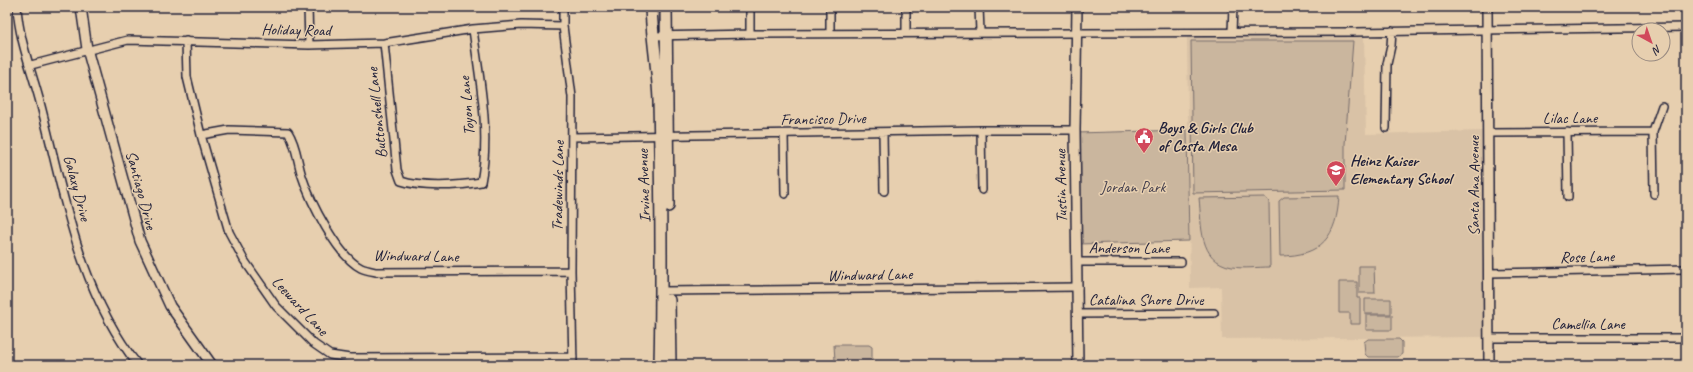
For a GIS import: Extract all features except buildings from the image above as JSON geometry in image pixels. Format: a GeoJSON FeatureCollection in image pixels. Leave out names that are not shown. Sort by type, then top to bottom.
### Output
{"type":"FeatureCollection","features":[{"type":"Feature","properties":{"kind":"main road","name":"Irvine Avenue"},"geometry":{"type":"LineString","coordinates":[[651,7],[652,36],[663,137]]}},
{"type":"Feature","properties":{"kind":"main road","name":"Irvine Avenue"},"geometry":{"type":"LineString","coordinates":[[666,7],[663,137],[665,291],[670,365]]}},
{"type":"Feature","properties":{"kind":"main road","name":"Irvine Avenue"},"geometry":{"type":"LineString","coordinates":[[660,365],[665,291]]}},
{"type":"Feature","properties":{"kind":"street","name":"Galaxy Drive"},"geometry":{"type":"LineString","coordinates":[[17,7],[18,27],[30,65],[86,274],[113,327],[138,365]]}},
{"type":"Feature","properties":{"kind":"street","name":"Santiago Drive"},"geometry":{"type":"LineString","coordinates":[[81,7],[87,49],[140,241],[170,306],[212,365]]}},
{"type":"Feature","properties":{"kind":"street"},"geometry":{"type":"LineString","coordinates":[[308,7],[309,45]]}},
{"type":"Feature","properties":{"kind":"street","name":"Tradewinds Lane"},"geometry":{"type":"LineString","coordinates":[[562,7],[572,97],[571,271],[573,365]]}},
{"type":"Feature","properties":{"kind":"street"},"geometry":{"type":"LineString","coordinates":[[750,7],[750,34]]}},
{"type":"Feature","properties":{"kind":"street"},"geometry":{"type":"LineString","coordinates":[[830,7],[830,33]]}},
{"type":"Feature","properties":{"kind":"street"},"geometry":{"type":"LineString","coordinates":[[906,7],[906,33]]}},
{"type":"Feature","properties":{"kind":"street"},"geometry":{"type":"LineString","coordinates":[[979,7],[980,32]]}},
{"type":"Feature","properties":{"kind":"street","name":"Tustin Avenue"},"geometry":{"type":"LineString","coordinates":[[1076,7],[1077,32],[1075,130],[1078,262],[1078,365]]}},
{"type":"Feature","properties":{"kind":"street"},"geometry":{"type":"LineString","coordinates":[[1232,7],[1232,32]]}},
{"type":"Feature","properties":{"kind":"street","name":"Santa Ana Avenue"},"geometry":{"type":"LineString","coordinates":[[1487,7],[1489,365]]}},
{"type":"Feature","properties":{"kind":"street","name":"Holiday Road"},"geometry":{"type":"LineString","coordinates":[[30,65],[87,49],[128,40],[309,45],[384,43],[473,29],[521,25],[563,26]]}},
{"type":"Feature","properties":{"kind":"street"},"geometry":{"type":"LineString","coordinates":[[652,36],[830,33],[1392,31],[1686,27]]}},
{"type":"Feature","properties":{"kind":"street","name":"Toyon Lane"},"geometry":{"type":"LineString","coordinates":[[400,181],[411,184],[467,184],[481,182],[484,168],[484,122],[473,29]]}},
{"type":"Feature","properties":{"kind":"street"},"geometry":{"type":"LineString","coordinates":[[1386,128],[1387,64],[1391,46],[1392,31]]}},
{"type":"Feature","properties":{"kind":"street","name":"Leeward Lane"},"geometry":{"type":"LineString","coordinates":[[186,41],[187,77],[201,135],[229,232],[244,260],[276,306],[314,344],[330,355],[350,358],[573,357]]}},
{"type":"Feature","properties":{"kind":"street","name":"Buttonshell Lane"},"geometry":{"type":"LineString","coordinates":[[384,43],[397,170],[400,181]]}},
{"type":"Feature","properties":{"kind":"street"},"geometry":{"type":"LineString","coordinates":[[1654,194],[1653,132],[1662,106]]}},
{"type":"Feature","properties":{"kind":"street","name":"Windward Lane"},"geometry":{"type":"LineString","coordinates":[[201,135],[229,130],[288,132],[294,142],[302,175],[314,207],[334,240],[361,268],[376,272],[571,271]]}},
{"type":"Feature","properties":{"kind":"street"},"geometry":{"type":"LineString","coordinates":[[981,130],[982,190]]}},
{"type":"Feature","properties":{"kind":"street","name":"Francisco Drive"},"geometry":{"type":"LineString","coordinates":[[572,137],[663,137],[981,130],[1075,130]]}},
{"type":"Feature","properties":{"kind":"street"},"geometry":{"type":"LineString","coordinates":[[1568,132],[1568,197]]}},
{"type":"Feature","properties":{"kind":"street","name":"Lilac Lane"},"geometry":{"type":"LineString","coordinates":[[1488,133],[1653,132]]}},
{"type":"Feature","properties":{"kind":"street"},"geometry":{"type":"LineString","coordinates":[[883,133],[884,191]]}},
{"type":"Feature","properties":{"kind":"street"},"geometry":{"type":"LineString","coordinates":[[784,134],[785,194]]}},
{"type":"Feature","properties":{"kind":"street","name":"Anderson Lane"},"geometry":{"type":"LineString","coordinates":[[1078,262],[1181,262]]}},
{"type":"Feature","properties":{"kind":"street","name":"Rose Lane"},"geometry":{"type":"LineString","coordinates":[[1489,273],[1686,269]]}},
{"type":"Feature","properties":{"kind":"street","name":"Windward Lane"},"geometry":{"type":"LineString","coordinates":[[665,291],[1078,287]]}},
{"type":"Feature","properties":{"kind":"street","name":"Catalina Shore Drive"},"geometry":{"type":"LineString","coordinates":[[1078,314],[1214,313]]}},
{"type":"Feature","properties":{"kind":"street","name":"Camellia Lane"},"geometry":{"type":"LineString","coordinates":[[1489,338],[1686,338]]}},
{"type":"Feature","properties":{"kind":"shaded area","name":"Heinz Kaiser Elementary School"},"geometry":{"type":"Polygon","coordinates":[[[1187,37],[1364,37],[1366,134],[1482,131],[1485,337],[1222,339],[1221,287],[1190,288],[1187,37]]]}},
{"type":"Feature","properties":{"kind":"green space"},"geometry":{"type":"Polygon","coordinates":[[[1191,41],[1353,41],[1345,144],[1345,190],[1193,193],[1191,41]]]}},
{"type":"Feature","properties":{"kind":"green space","name":"Jordan Park"},"geometry":{"type":"Polygon","coordinates":[[[1187,130],[1189,241],[1078,244],[1076,133],[1187,130]]]}},
{"type":"Feature","properties":{"kind":"green space"},"geometry":{"type":"Polygon","coordinates":[[[1339,196],[1335,222],[1331,233],[1324,241],[1317,248],[1307,252],[1295,255],[1280,256],[1279,201],[1284,197],[1339,196]]]}},
{"type":"Feature","properties":{"kind":"green space"},"geometry":{"type":"Polygon","coordinates":[[[1265,197],[1269,202],[1270,267],[1232,267],[1221,263],[1213,257],[1207,250],[1204,240],[1199,198],[1265,197]]]}},
{"type":"Feature","properties":{"kind":"green space"},"geometry":{"type":"Polygon","coordinates":[[[1359,266],[1374,266],[1375,293],[1359,293],[1359,266]]]}},
{"type":"Feature","properties":{"kind":"green space"},"geometry":{"type":"Polygon","coordinates":[[[1339,282],[1357,282],[1357,298],[1360,298],[1360,324],[1350,324],[1350,313],[1339,313],[1339,282]]]}},
{"type":"Feature","properties":{"kind":"green space"},"geometry":{"type":"Polygon","coordinates":[[[1365,299],[1391,299],[1391,314],[1365,314],[1365,299]]]}},
{"type":"Feature","properties":{"kind":"green space"},"geometry":{"type":"Polygon","coordinates":[[[1366,315],[1392,315],[1392,330],[1366,330],[1366,315]]]}},
{"type":"Feature","properties":{"kind":"green space"},"geometry":{"type":"Polygon","coordinates":[[[1368,339],[1399,339],[1402,342],[1402,354],[1398,357],[1368,357],[1365,354],[1364,342],[1368,339]]]}},
{"type":"Feature","properties":{"kind":"green space"},"geometry":{"type":"Polygon","coordinates":[[[834,345],[869,345],[872,347],[872,361],[869,364],[837,364],[835,361],[834,345]]]}},
{"type":"Feature","properties":{"kind":"place","name":"Boys & Girls Club of Costa Mesa"},"geometry":{"type":"Point","coordinates":[1144,154]}},
{"type":"Feature","properties":{"kind":"place","name":"Heinz Kaiser Elementary School"},"geometry":{"type":"Point","coordinates":[1336,187]}}]}
